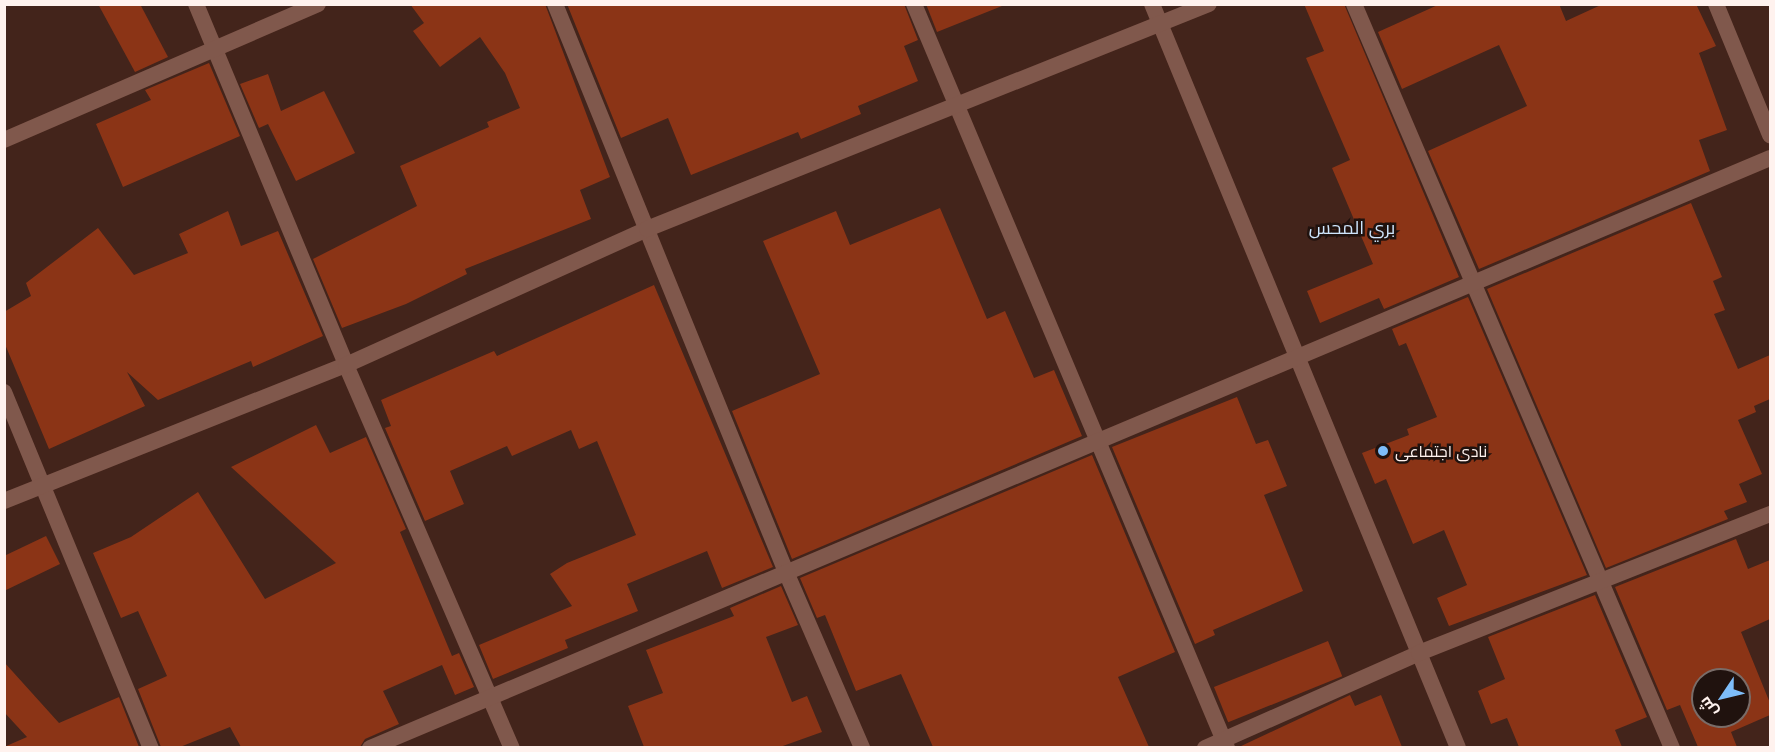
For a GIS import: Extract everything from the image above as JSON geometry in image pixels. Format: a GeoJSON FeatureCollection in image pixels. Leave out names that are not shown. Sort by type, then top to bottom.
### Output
{"type":"FeatureCollection","features":[{"type":"Feature","properties":{"kind":"street"},"geometry":{"type":"LineString","coordinates":[[196,4],[346,365],[512,747]]}},
{"type":"Feature","properties":{"kind":"street"},"geometry":{"type":"LineString","coordinates":[[4,140],[318,4]]}},
{"type":"Feature","properties":{"kind":"street"},"geometry":{"type":"LineString","coordinates":[[555,4],[786,572],[862,747]]}},
{"type":"Feature","properties":{"kind":"street"},"geometry":{"type":"LineString","coordinates":[[914,4],[1225,743]]}},
{"type":"Feature","properties":{"kind":"street"},"geometry":{"type":"LineString","coordinates":[[1152,4],[1458,747]]}},
{"type":"Feature","properties":{"kind":"street"},"geometry":{"type":"LineString","coordinates":[[4,501],[346,365],[647,229],[1161,26],[1209,4]]}},
{"type":"Feature","properties":{"kind":"street"},"geometry":{"type":"LineString","coordinates":[[1354,4],[1475,282],[1600,582],[1672,747]]}},
{"type":"Feature","properties":{"kind":"street"},"geometry":{"type":"LineString","coordinates":[[1716,4],[1770,135]]}},
{"type":"Feature","properties":{"kind":"street"},"geometry":{"type":"LineString","coordinates":[[369,747],[492,698],[1770,158]]}},
{"type":"Feature","properties":{"kind":"street"},"geometry":{"type":"LineString","coordinates":[[4,392],[151,747]]}},
{"type":"Feature","properties":{"kind":"street"},"geometry":{"type":"LineString","coordinates":[[1205,747],[1225,743],[1419,653],[1770,514]]}},
{"type":"Feature","properties":{"kind":"building"},"geometry":{"type":"Polygon","coordinates":[[[98,4],[140,4],[168,57],[135,72],[98,4]]]}},
{"type":"Feature","properties":{"kind":"building"},"geometry":{"type":"Polygon","coordinates":[[[410,4],[545,4],[610,177],[580,190],[591,219],[465,269],[467,274],[406,304],[342,328],[313,259],[417,206],[400,166],[489,127],[487,122],[520,108],[505,73],[480,37],[440,67],[413,31],[424,23],[410,4]]]}},
{"type":"Feature","properties":{"kind":"building"},"geometry":{"type":"Polygon","coordinates":[[[567,4],[904,4],[918,40],[904,46],[918,81],[858,106],[861,114],[801,139],[798,132],[691,175],[668,118],[621,138],[567,4]]]}},
{"type":"Feature","properties":{"kind":"building"},"geometry":{"type":"Polygon","coordinates":[[[926,4],[1002,4],[1002,6],[937,32],[926,4]]]}},
{"type":"Feature","properties":{"kind":"building"},"geometry":{"type":"Polygon","coordinates":[[[1304,4],[1344,4],[1459,277],[1384,309],[1379,298],[1320,323],[1307,291],[1373,264],[1332,168],[1350,160],[1306,58],[1324,51],[1304,4]]]}},
{"type":"Feature","properties":{"kind":"building"},"geometry":{"type":"Polygon","coordinates":[[[1440,4],[1559,4],[1566,21],[1603,4],[1696,4],[1716,46],[1699,53],[1727,130],[1699,140],[1710,171],[1479,269],[1428,151],[1527,106],[1499,45],[1402,89],[1378,32],[1440,4]]]}},
{"type":"Feature","properties":{"kind":"building"},"geometry":{"type":"Polygon","coordinates":[[[209,63],[240,136],[123,187],[96,124],[151,100],[145,90],[209,63]]]}},
{"type":"Feature","properties":{"kind":"building"},"geometry":{"type":"Polygon","coordinates":[[[268,74],[281,111],[324,91],[355,153],[296,181],[268,124],[259,128],[240,84],[268,74]]]}},
{"type":"Feature","properties":{"kind":"building"},"geometry":{"type":"Polygon","coordinates":[[[1691,203],[1722,277],[1713,281],[1725,310],[1714,314],[1738,369],[1770,355],[1770,399],[1754,406],[1756,412],[1738,420],[1762,474],[1739,484],[1747,502],[1724,511],[1728,519],[1606,568],[1487,289],[1691,203]]]}},
{"type":"Feature","properties":{"kind":"building"},"geometry":{"type":"Polygon","coordinates":[[[940,208],[987,319],[1005,311],[1034,378],[1054,370],[1082,436],[792,559],[732,411],[820,374],[763,241],[836,211],[850,245],[940,208]]]}},
{"type":"Feature","properties":{"kind":"building"},"geometry":{"type":"Polygon","coordinates":[[[228,211],[241,246],[278,231],[323,336],[253,367],[251,361],[158,400],[127,372],[145,406],[49,449],[4,342],[4,312],[31,296],[26,283],[98,228],[134,275],[188,253],[179,234],[228,211]]]}},
{"type":"Feature","properties":{"kind":"building"},"geometry":{"type":"Polygon","coordinates":[[[654,285],[773,567],[722,588],[707,551],[627,584],[638,611],[565,640],[568,648],[493,679],[479,645],[572,606],[550,574],[567,563],[636,535],[597,441],[579,449],[571,430],[512,456],[507,446],[450,471],[464,504],[425,521],[385,428],[391,426],[381,400],[494,351],[497,356],[654,285]]]}},
{"type":"Feature","properties":{"kind":"building"},"geometry":{"type":"Polygon","coordinates":[[[1468,297],[1587,575],[1449,626],[1437,598],[1467,585],[1444,530],[1413,544],[1386,479],[1375,484],[1362,453],[1409,435],[1407,429],[1437,417],[1406,343],[1399,346],[1392,329],[1468,297]]]}},
{"type":"Feature","properties":{"kind":"building"},"geometry":{"type":"Polygon","coordinates":[[[1237,397],[1256,444],[1268,440],[1287,486],[1264,495],[1303,591],[1213,630],[1215,635],[1195,644],[1112,447],[1237,397]]]}},
{"type":"Feature","properties":{"kind":"building"},"geometry":{"type":"Polygon","coordinates":[[[316,425],[330,453],[366,437],[406,529],[400,532],[452,656],[459,653],[474,687],[455,695],[442,665],[383,691],[399,724],[365,739],[360,747],[241,747],[230,727],[180,747],[161,747],[138,689],[167,676],[138,611],[121,618],[93,553],[131,537],[198,492],[265,599],[336,563],[231,467],[316,425]]]}},
{"type":"Feature","properties":{"kind":"building"},"geometry":{"type":"Polygon","coordinates":[[[1092,455],[1175,652],[1118,677],[1149,747],[933,747],[901,674],[856,691],[825,615],[817,618],[800,578],[1092,455]]]}},
{"type":"Feature","properties":{"kind":"building"},"geometry":{"type":"Polygon","coordinates":[[[46,536],[60,564],[4,591],[4,556],[46,536]]]}},
{"type":"Feature","properties":{"kind":"building"},"geometry":{"type":"Polygon","coordinates":[[[1736,539],[1748,569],[1770,560],[1770,619],[1741,632],[1770,703],[1770,715],[1751,723],[1751,668],[1691,668],[1691,728],[1740,728],[1731,732],[1737,747],[1698,747],[1680,705],[1667,710],[1615,587],[1736,539]]]}},
{"type":"Feature","properties":{"kind":"building"},"geometry":{"type":"Polygon","coordinates":[[[781,586],[798,625],[766,637],[792,702],[807,696],[822,732],[780,747],[644,747],[628,706],[663,693],[646,650],[734,616],[730,608],[781,586]]]}},
{"type":"Feature","properties":{"kind":"building"},"geometry":{"type":"Polygon","coordinates":[[[1595,595],[1647,717],[1615,730],[1622,747],[1519,747],[1507,718],[1491,724],[1478,691],[1505,679],[1488,637],[1595,595]]]}},
{"type":"Feature","properties":{"kind":"building"},"geometry":{"type":"Polygon","coordinates":[[[1328,641],[1342,676],[1228,722],[1214,687],[1328,641]]]}},
{"type":"Feature","properties":{"kind":"building"},"geometry":{"type":"Polygon","coordinates":[[[4,662],[59,723],[119,697],[139,747],[4,747],[27,737],[4,712],[4,662]]]}},
{"type":"Feature","properties":{"kind":"building"},"geometry":{"type":"Polygon","coordinates":[[[1350,695],[1355,706],[1381,695],[1402,747],[1239,747],[1350,695]]]}},
{"type":"Feature","properties":{"kind":"place","name":"نادى اجتماعى"},"geometry":{"type":"Point","coordinates":[1383,451]}},
{"type":"Feature","properties":{"kind":"district","name":"بري المحس"},"geometry":{"type":"Point","coordinates":[1352,228]}}]}
